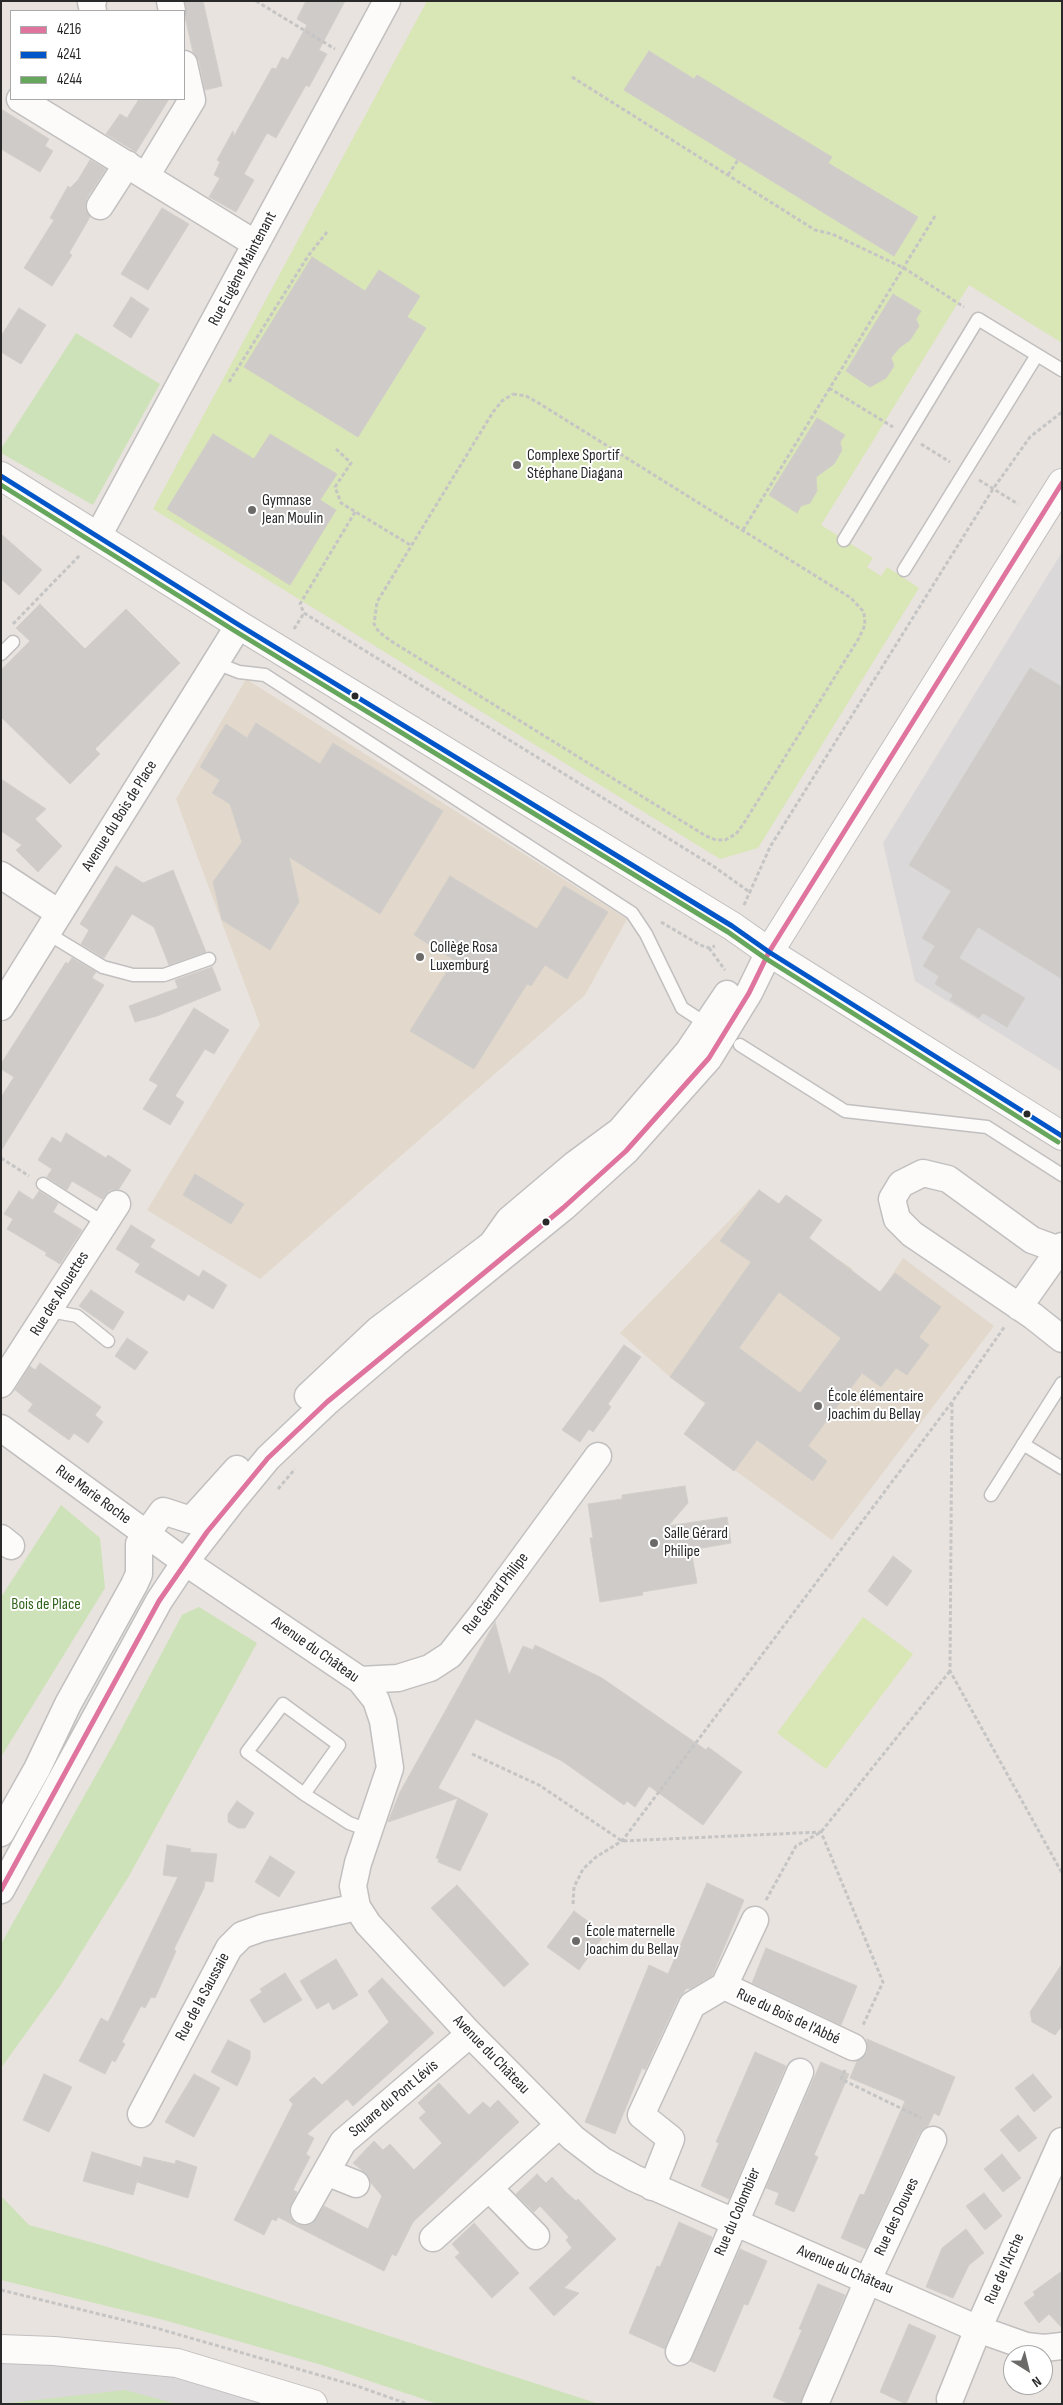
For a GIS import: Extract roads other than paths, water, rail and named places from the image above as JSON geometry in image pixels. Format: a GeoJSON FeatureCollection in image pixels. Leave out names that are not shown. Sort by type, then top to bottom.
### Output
{"type":"FeatureCollection","features":[{"type":"Feature","properties":{"kind":"street","name":"Rue Eugène Maintenant"},"geometry":{"type":"LineString","coordinates":[[98,536],[387,1]]}},
{"type":"Feature","properties":{"kind":"street"},"geometry":{"type":"LineString","coordinates":[[100,206],[137,170],[192,100],[185,68]]}},
{"type":"Feature","properties":{"kind":"street"},"geometry":{"type":"LineString","coordinates":[[22,100],[256,244]]}},
{"type":"Feature","properties":{"kind":"street"},"geometry":{"type":"LineString","coordinates":[[1,476],[239,625],[724,921],[769,952],[1062,1136]]}},
{"type":"Feature","properties":{"kind":"street"},"geometry":{"type":"LineString","coordinates":[[1,1890],[159,1600],[185,1562],[268,1458],[327,1402],[395,1344],[563,1208],[626,1150],[708,1058],[750,993],[769,952],[1062,483]]}},
{"type":"Feature","properties":{"kind":"street","name":"Avenue du Bois de Place"},"geometry":{"type":"LineString","coordinates":[[1,1007],[239,625]]}},
{"type":"Feature","properties":{"kind":"street"},"geometry":{"type":"LineString","coordinates":[[1,875],[53,923]]}},
{"type":"Feature","properties":{"kind":"street"},"geometry":{"type":"LineString","coordinates":[[1,1833],[37,1769],[68,1704],[134,1585],[139,1574],[139,1544],[163,1511],[190,1520],[282,1421],[378,1330],[492,1244],[508,1220],[574,1165],[620,1131],[688,1052],[734,983]]}},
{"type":"Feature","properties":{"kind":"street"},"geometry":{"type":"LineString","coordinates":[[1019,1307],[1061,1249],[1032,1240],[948,1179],[923,1173],[902,1184],[892,1199],[897,1219],[912,1234],[1019,1307],[1062,1339]]}},
{"type":"Feature","properties":{"kind":"street","name":"Rue des Alouettes"},"geometry":{"type":"LineString","coordinates":[[1,1384],[50,1311],[110,1214]]}},
{"type":"Feature","properties":{"kind":"street","name":"Rue Marie Roche"},"geometry":{"type":"LineString","coordinates":[[3,1433],[185,1562]]}},
{"type":"Feature","properties":{"kind":"street","name":"Rue Gérard Philipe"},"geometry":{"type":"LineString","coordinates":[[360,1680],[398,1678],[430,1668],[450,1655],[598,1456]]}},
{"type":"Feature","properties":{"kind":"street","name":"Avenue du Château"},"geometry":{"type":"LineString","coordinates":[[185,1562],[360,1680],[376,1700],[383,1721],[390,1768],[368,1830],[353,1886],[357,1907],[368,1924],[559,2126],[603,2160],[652,2187],[733,2223],[978,2329],[1026,2346],[1044,2348],[1062,2346]]}},
{"type":"Feature","properties":{"kind":"street","name":"Rue de la Saussaie"},"geometry":{"type":"LineString","coordinates":[[141,2114],[229,1948],[242,1935],[262,1928],[357,1907]]}},
{"type":"Feature","properties":{"kind":"street","name":"Rue du Bois de l'Abbé"},"geometry":{"type":"LineString","coordinates":[[652,2187],[670,2139],[641,2116],[692,2004],[724,1986],[755,1920]]}},
{"type":"Feature","properties":{"kind":"street","name":"Rue du Bois de l'Abbé"},"geometry":{"type":"LineString","coordinates":[[724,1986],[853,2047]]}},
{"type":"Feature","properties":{"kind":"street","name":"Square du Pont Lévis"},"geometry":{"type":"LineString","coordinates":[[304,2211],[343,2142],[470,2034]]}},
{"type":"Feature","properties":{"kind":"street","name":"Rue du Colombier"},"geometry":{"type":"LineString","coordinates":[[678,2352],[800,2072]]}},
{"type":"Feature","properties":{"kind":"street"},"geometry":{"type":"LineString","coordinates":[[433,2238],[559,2126]]}},
{"type":"Feature","properties":{"kind":"street","name":"Rue des Douves"},"geometry":{"type":"LineString","coordinates":[[815,2404],[868,2280],[933,2140]]}},
{"type":"Feature","properties":{"kind":"street","name":"Rue de l'Arche"},"geometry":{"type":"LineString","coordinates":[[950,2399],[978,2329],[1062,2141]]}},
{"type":"Feature","properties":{"kind":"street"},"geometry":{"type":"LineString","coordinates":[[326,2172],[356,2184]]}},
{"type":"Feature","properties":{"kind":"street"},"geometry":{"type":"LineString","coordinates":[[489,2188],[536,2236]]}},
{"type":"Feature","properties":{"kind":"street"},"geometry":{"type":"LineString","coordinates":[[1,2349],[54,2351],[176,2364],[313,2404]]}},
{"type":"Feature","properties":{"kind":"street"},"geometry":{"type":"LineString","coordinates":[[1,2361],[54,2351]]}},
{"type":"Feature","properties":{"kind":"lane"},"geometry":{"type":"LineString","coordinates":[[844,540],[978,319],[1062,370]]}},
{"type":"Feature","properties":{"kind":"lane"},"geometry":{"type":"LineString","coordinates":[[904,570],[1037,355]]}},
{"type":"Feature","properties":{"kind":"lane"},"geometry":{"type":"LineString","coordinates":[[1,654],[13,642]]}},
{"type":"Feature","properties":{"kind":"lane"},"geometry":{"type":"LineString","coordinates":[[216,663],[239,672],[264,675],[632,913],[646,934],[682,1008],[702,1021]]}},
{"type":"Feature","properties":{"kind":"lane"},"geometry":{"type":"LineString","coordinates":[[53,923],[103,967],[133,975],[164,975],[209,959]]}},
{"type":"Feature","properties":{"kind":"lane"},"geometry":{"type":"LineString","coordinates":[[740,1045],[845,1111],[987,1127],[1062,1175]]}},
{"type":"Feature","properties":{"kind":"lane"},"geometry":{"type":"LineString","coordinates":[[42,1184],[110,1214]]}},
{"type":"Feature","properties":{"kind":"lane"},"geometry":{"type":"LineString","coordinates":[[50,1311],[77,1316],[108,1341]]}},
{"type":"Feature","properties":{"kind":"lane"},"geometry":{"type":"LineString","coordinates":[[990,1495],[1062,1383]]}},
{"type":"Feature","properties":{"kind":"lane"},"geometry":{"type":"LineString","coordinates":[[1023,1444],[1062,1468]]}},
{"type":"Feature","properties":{"kind":"lane"},"geometry":{"type":"LineString","coordinates":[[304,1794],[339,1745],[283,1704],[247,1752],[304,1794],[349,1824],[368,1830]]}},
{"type":"Feature","properties":{"kind":"place","name":"Complexe Sportif Stéphane Diagana"},"geometry":{"type":"Point","coordinates":[517,465]}},
{"type":"Feature","properties":{"kind":"place","name":"Gymnase Jean Moulin"},"geometry":{"type":"Point","coordinates":[252,510]}},
{"type":"Feature","properties":{"kind":"place","name":"Collège Rosa Luxemburg"},"geometry":{"type":"Point","coordinates":[420,957]}},
{"type":"Feature","properties":{"kind":"place","name":"École élémentaire Joachim du Bellay"},"geometry":{"type":"Point","coordinates":[818,1406]}},
{"type":"Feature","properties":{"kind":"place","name":"Salle Gérard Philipe"},"geometry":{"type":"Point","coordinates":[654,1543]}},
{"type":"Feature","properties":{"kind":"place","name":"École maternelle Joachim du Bellay"},"geometry":{"type":"Point","coordinates":[576,1941]}},
{"type":"Feature","properties":{"kind":"park label","name":"Bois de Place"},"geometry":{"type":"Point","coordinates":[46,1605]}}]}
